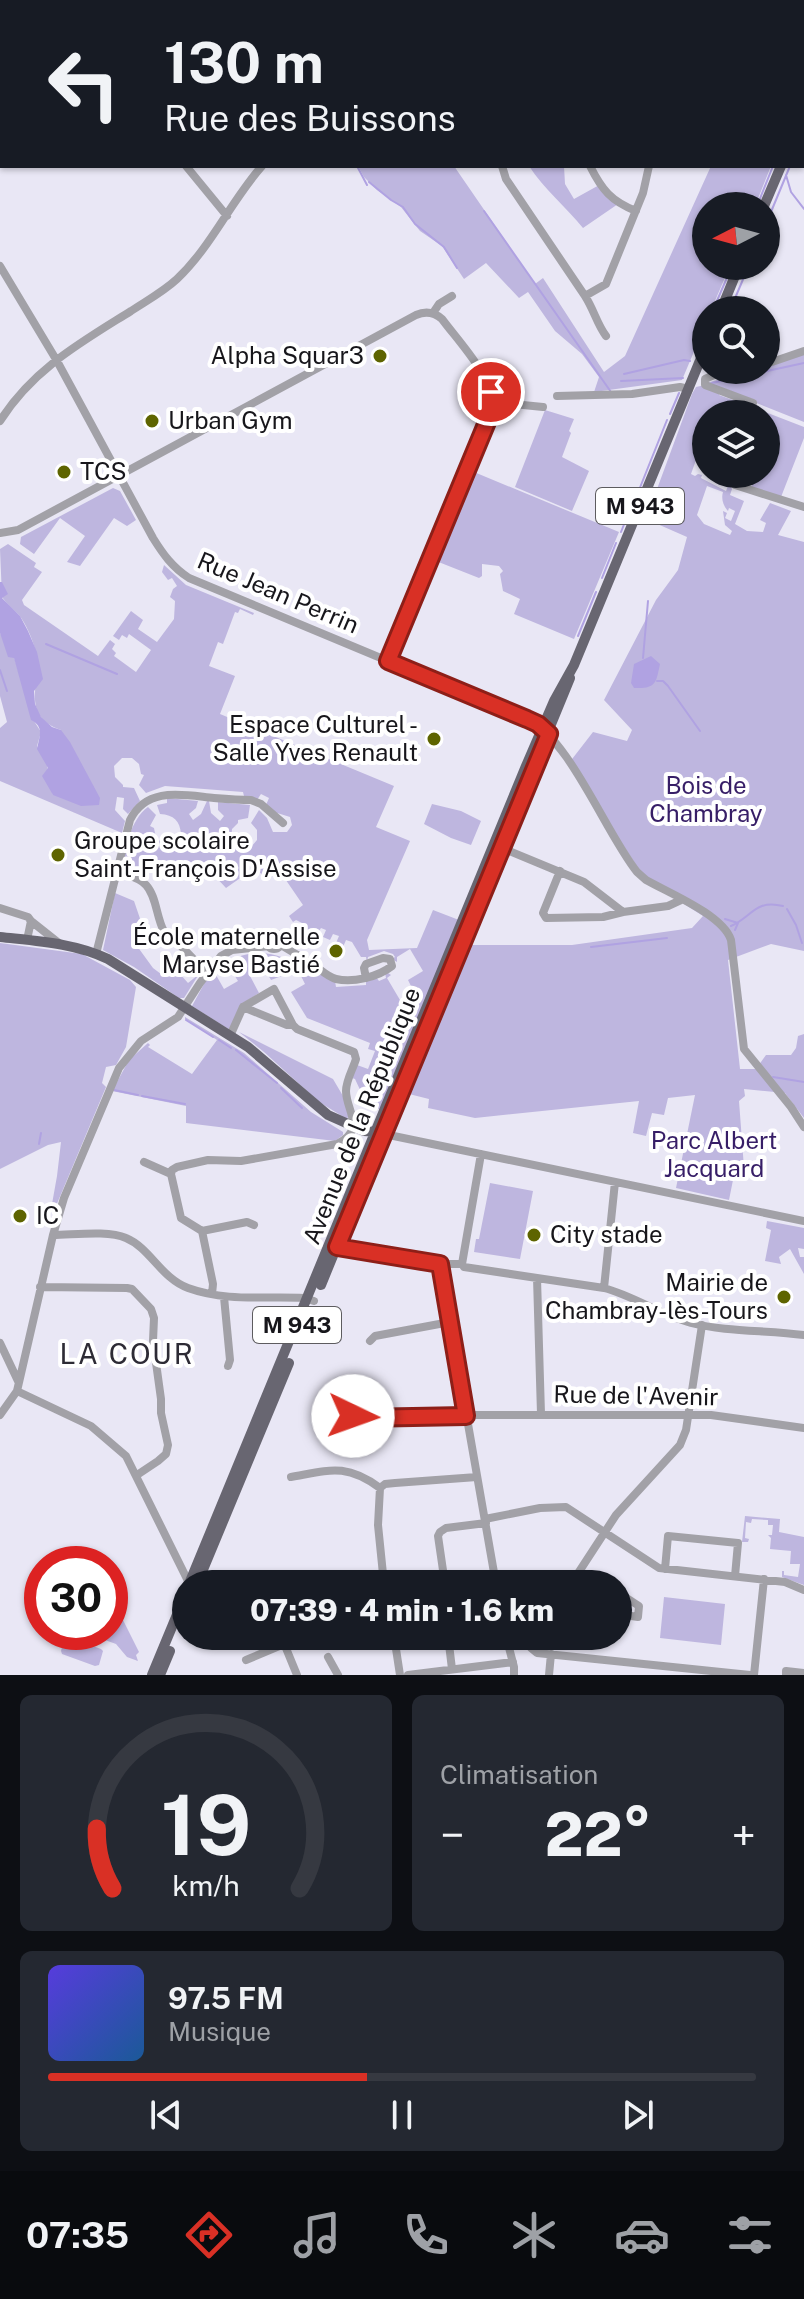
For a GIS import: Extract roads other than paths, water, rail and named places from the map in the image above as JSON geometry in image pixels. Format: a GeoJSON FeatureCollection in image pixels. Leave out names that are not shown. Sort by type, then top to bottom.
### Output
{"type":"FeatureCollection","features":[{"type":"Feature","properties":{"kind":"main road"},"geometry":{"type":"LineString","coordinates":[[770,192],[780,168]]}},
{"type":"Feature","properties":{"kind":"main road","name":"Avenue de la République"},"geometry":{"type":"LineString","coordinates":[[195,1570],[311,1300],[337,1247],[380,1133],[546,731],[567,691],[574,665],[694,384]]}},
{"type":"Feature","properties":{"kind":"main road","name":"Avenue de la République"},"geometry":{"type":"LineString","coordinates":[[203,1570],[370,1147],[380,1133],[502,848],[546,731]]}},
{"type":"Feature","properties":{"kind":"main road"},"geometry":{"type":"LineString","coordinates":[[0,937],[61,944],[108,959],[271,1065],[318,1109],[367,1132],[380,1133]]}},
{"type":"Feature","properties":{"kind":"main road"},"geometry":{"type":"LineString","coordinates":[[354,1126],[365,1136],[370,1147]]}},
{"type":"Feature","properties":{"kind":"main road"},"geometry":{"type":"LineString","coordinates":[[152,1675],[172,1627]]}},
{"type":"Feature","properties":{"kind":"main road"},"geometry":{"type":"LineString","coordinates":[[160,1675],[172,1645]]}},
{"type":"Feature","properties":{"kind":"street"},"geometry":{"type":"LineString","coordinates":[[188,168],[227,216]]}},
{"type":"Feature","properties":{"kind":"street"},"geometry":{"type":"LineString","coordinates":[[0,421],[26,386],[57,361],[174,282],[261,168]]}},
{"type":"Feature","properties":{"kind":"street"},"geometry":{"type":"LineString","coordinates":[[503,168],[506,179],[585,296],[606,336]]}},
{"type":"Feature","properties":{"kind":"street"},"geometry":{"type":"LineString","coordinates":[[591,168],[612,199],[636,211]]}},
{"type":"Feature","properties":{"kind":"street"},"geometry":{"type":"LineString","coordinates":[[585,296],[606,284],[643,193],[649,168]]}},
{"type":"Feature","properties":{"kind":"street","name":"Rue Jean Perrin"},"geometry":{"type":"LineString","coordinates":[[0,266],[57,361],[153,538],[176,570],[202,584],[507,710],[546,731]]}},
{"type":"Feature","properties":{"kind":"street"},"geometry":{"type":"LineString","coordinates":[[433,313],[439,304],[452,296]]}},
{"type":"Feature","properties":{"kind":"street"},"geometry":{"type":"LineString","coordinates":[[0,533],[18,530],[416,315],[433,313],[442,319],[486,379],[493,402],[388,661]]}},
{"type":"Feature","properties":{"kind":"street"},"geometry":{"type":"LineString","coordinates":[[780,359],[804,351]]}},
{"type":"Feature","properties":{"kind":"street"},"geometry":{"type":"LineString","coordinates":[[557,396],[632,394],[692,382]]}},
{"type":"Feature","properties":{"kind":"street"},"geometry":{"type":"LineString","coordinates":[[702,384],[745,400]]}},
{"type":"Feature","properties":{"kind":"street"},"geometry":{"type":"LineString","coordinates":[[493,402],[543,407]]}},
{"type":"Feature","properties":{"kind":"street"},"geometry":{"type":"LineString","coordinates":[[744,488],[804,507]]}},
{"type":"Feature","properties":{"kind":"street"},"geometry":{"type":"LineString","coordinates":[[546,731],[633,868],[646,880],[717,920],[730,935],[744,1049],[804,1127]]}},
{"type":"Feature","properties":{"kind":"street"},"geometry":{"type":"LineString","coordinates":[[96,954],[134,813],[145,801],[172,794],[251,800],[261,804],[283,823]]}},
{"type":"Feature","properties":{"kind":"street"},"geometry":{"type":"LineString","coordinates":[[502,848],[589,884],[623,912]]}},
{"type":"Feature","properties":{"kind":"street"},"geometry":{"type":"LineString","coordinates":[[117,871],[147,886],[165,932],[207,973]]}},
{"type":"Feature","properties":{"kind":"street"},"geometry":{"type":"LineString","coordinates":[[560,871],[543,913],[546,918],[603,917],[681,900]]}},
{"type":"Feature","properties":{"kind":"street"},"geometry":{"type":"LineString","coordinates":[[659,907],[667,902],[669,893]]}},
{"type":"Feature","properties":{"kind":"street"},"geometry":{"type":"LineString","coordinates":[[0,908],[21,913],[61,944]]}},
{"type":"Feature","properties":{"kind":"street"},"geometry":{"type":"LineString","coordinates":[[27,940],[31,921]]}},
{"type":"Feature","properties":{"kind":"street"},"geometry":{"type":"LineString","coordinates":[[269,946],[267,939],[274,933],[282,938],[281,945]]}},
{"type":"Feature","properties":{"kind":"street"},"geometry":{"type":"LineString","coordinates":[[0,1415],[12,1401],[18,1386],[64,1198],[119,1068],[134,1048],[178,1017],[221,956],[232,950],[276,948],[281,945]]}},
{"type":"Feature","properties":{"kind":"street"},"geometry":{"type":"LineString","coordinates":[[281,945],[335,979],[366,978]]}},
{"type":"Feature","properties":{"kind":"street"},"geometry":{"type":"LineString","coordinates":[[230,1036],[243,1007],[274,989],[297,1029],[356,1055],[346,1091],[354,1126],[345,1139],[337,1144],[241,1161],[208,1160],[172,1170],[181,1218],[202,1231],[247,1222],[254,1225]]}},
{"type":"Feature","properties":{"kind":"street"},"geometry":{"type":"LineString","coordinates":[[243,1007],[293,1025]]}},
{"type":"Feature","properties":{"kind":"street"},"geometry":{"type":"LineString","coordinates":[[380,1133],[804,1221]]}},
{"type":"Feature","properties":{"kind":"street"},"geometry":{"type":"LineString","coordinates":[[462,1264],[481,1154]]}},
{"type":"Feature","properties":{"kind":"street"},"geometry":{"type":"LineString","coordinates":[[144,1162],[171,1174]]}},
{"type":"Feature","properties":{"kind":"street"},"geometry":{"type":"LineString","coordinates":[[604,1288],[615,1182]]}},
{"type":"Feature","properties":{"kind":"street"},"geometry":{"type":"LineString","coordinates":[[202,1231],[213,1284],[212,1294]]}},
{"type":"Feature","properties":{"kind":"street"},"geometry":{"type":"LineString","coordinates":[[53,1235],[124,1237],[172,1279],[212,1294],[311,1300]]}},
{"type":"Feature","properties":{"kind":"street"},"geometry":{"type":"LineString","coordinates":[[337,1247],[604,1288],[679,1319],[702,1325],[804,1335]]}},
{"type":"Feature","properties":{"kind":"street"},"geometry":{"type":"LineString","coordinates":[[440,1264],[494,1570]]}},
{"type":"Feature","properties":{"kind":"street"},"geometry":{"type":"LineString","coordinates":[[537,1278],[541,1414]]}},
{"type":"Feature","properties":{"kind":"street"},"geometry":{"type":"LineString","coordinates":[[40,1287],[127,1288],[132,1289],[151,1309],[161,1413],[168,1445],[166,1454],[137,1475]]}},
{"type":"Feature","properties":{"kind":"street"},"geometry":{"type":"LineString","coordinates":[[224,1297],[228,1366]]}},
{"type":"Feature","properties":{"kind":"street"},"geometry":{"type":"LineString","coordinates":[[370,1341],[375,1336],[450,1322]]}},
{"type":"Feature","properties":{"kind":"street"},"geometry":{"type":"LineString","coordinates":[[580,1570],[616,1515],[680,1445],[686,1430],[702,1325]]}},
{"type":"Feature","properties":{"kind":"street"},"geometry":{"type":"LineString","coordinates":[[0,1343],[18,1386],[91,1426],[126,1456],[181,1570]]}},
{"type":"Feature","properties":{"kind":"street"},"geometry":{"type":"LineString","coordinates":[[6,1355],[24,1352]]}},
{"type":"Feature","properties":{"kind":"street","name":"Rue de l'Avenir"},"geometry":{"type":"LineString","coordinates":[[360,1418],[541,1414],[711,1415],[804,1428]]}},
{"type":"Feature","properties":{"kind":"street"},"geometry":{"type":"LineString","coordinates":[[291,1477],[346,1470],[380,1488]]}},
{"type":"Feature","properties":{"kind":"street"},"geometry":{"type":"LineString","coordinates":[[383,1570],[378,1525],[380,1488],[385,1484],[477,1477]]}},
{"type":"Feature","properties":{"kind":"street"},"geometry":{"type":"LineString","coordinates":[[443,1570],[438,1536],[446,1528],[540,1508],[566,1507],[659,1568],[764,1579],[803,1589]]}},
{"type":"Feature","properties":{"kind":"street"},"geometry":{"type":"LineString","coordinates":[[665,1569],[668,1536],[738,1543],[735,1576]]}},
{"type":"Feature","properties":{"kind":"street"},"geometry":{"type":"LineString","coordinates":[[533,1650],[654,1670],[752,1675],[764,1579]]}},
{"type":"Feature","properties":{"kind":"street"},"geometry":{"type":"LineString","coordinates":[[632,1601],[639,1606],[642,1618],[632,1616]]}},
{"type":"Feature","properties":{"kind":"street"},"geometry":{"type":"LineString","coordinates":[[246,1660],[264,1650]]}},
{"type":"Feature","properties":{"kind":"street"},"geometry":{"type":"LineString","coordinates":[[286,1650],[297,1675]]}},
{"type":"Feature","properties":{"kind":"street"},"geometry":{"type":"LineString","coordinates":[[396,1650],[400,1675]]}},
{"type":"Feature","properties":{"kind":"street"},"geometry":{"type":"LineString","coordinates":[[450,1650],[452,1669]]}},
{"type":"Feature","properties":{"kind":"street"},"geometry":{"type":"LineString","coordinates":[[549,1675],[551,1654]]}},
{"type":"Feature","properties":{"kind":"street"},"geometry":{"type":"LineString","coordinates":[[328,1657],[338,1675]]}},
{"type":"Feature","properties":{"kind":"street"},"geometry":{"type":"LineString","coordinates":[[408,1675],[452,1669],[514,1668]]}},
{"type":"Feature","properties":{"kind":"street"},"geometry":{"type":"LineString","coordinates":[[786,1675],[786,1671],[804,1673]]}},
{"type":"Feature","properties":{"kind":"waterway"},"geometry":{"type":"LineString","coordinates":[[358,168],[367,185]]}},
{"type":"Feature","properties":{"kind":"waterway"},"geometry":{"type":"LineString","coordinates":[[763,192],[772,168]]}},
{"type":"Feature","properties":{"kind":"waterway"},"geometry":{"type":"LineString","coordinates":[[779,192],[789,168]]}},
{"type":"Feature","properties":{"kind":"waterway"},"geometry":{"type":"LineString","coordinates":[[786,175],[791,192],[804,209]]}},
{"type":"Feature","properties":{"kind":"waterway"},"geometry":{"type":"LineString","coordinates":[[369,182],[403,207],[415,224],[444,247],[457,268]]}},
{"type":"Feature","properties":{"kind":"waterway"},"geometry":{"type":"LineString","coordinates":[[484,211],[611,392]]}},
{"type":"Feature","properties":{"kind":"waterway"},"geometry":{"type":"LineString","coordinates":[[719,296],[726,280]]}},
{"type":"Feature","properties":{"kind":"waterway"},"geometry":{"type":"LineString","coordinates":[[736,296],[743,280]]}},
{"type":"Feature","properties":{"kind":"waterway"},"geometry":{"type":"LineString","coordinates":[[624,374],[690,361]]}},
{"type":"Feature","properties":{"kind":"waterway"},"geometry":{"type":"LineString","coordinates":[[780,368],[804,363]]}},
{"type":"Feature","properties":{"kind":"waterway"},"geometry":{"type":"LineString","coordinates":[[621,381],[683,378]]}},
{"type":"Feature","properties":{"kind":"waterway"},"geometry":{"type":"LineString","coordinates":[[670,414],[679,393]]}},
{"type":"Feature","properties":{"kind":"waterway"},"geometry":{"type":"LineString","coordinates":[[633,505],[667,420]]}},
{"type":"Feature","properties":{"kind":"waterway"},"geometry":{"type":"LineString","coordinates":[[621,532],[627,517]]}},
{"type":"Feature","properties":{"kind":"waterway"},"geometry":{"type":"LineString","coordinates":[[602,578],[616,543]]}},
{"type":"Feature","properties":{"kind":"waterway"},"geometry":{"type":"LineString","coordinates":[[578,636],[596,592]]}},
{"type":"Feature","properties":{"kind":"waterway"},"geometry":{"type":"LineString","coordinates":[[643,658],[648,601]]}},
{"type":"Feature","properties":{"kind":"waterway"},"geometry":{"type":"LineString","coordinates":[[46,644],[117,674]]}},
{"type":"Feature","properties":{"kind":"waterway"},"geometry":{"type":"LineString","coordinates":[[0,670],[7,691]]}},
{"type":"Feature","properties":{"kind":"waterway"},"geometry":{"type":"LineString","coordinates":[[657,681],[663,681],[668,686],[700,731]]}},
{"type":"Feature","properties":{"kind":"waterway"},"geometry":{"type":"LineString","coordinates":[[731,926],[760,907],[783,906]]}},
{"type":"Feature","properties":{"kind":"waterway"},"geometry":{"type":"LineString","coordinates":[[787,909],[802,943]]}},
{"type":"Feature","properties":{"kind":"waterway"},"geometry":{"type":"LineString","coordinates":[[725,919],[738,923],[735,930]]}},
{"type":"Feature","properties":{"kind":"waterway"},"geometry":{"type":"LineString","coordinates":[[591,947],[667,938]]}},
{"type":"Feature","properties":{"kind":"waterway"},"geometry":{"type":"LineString","coordinates":[[186,1020],[213,1037]]}},
{"type":"Feature","properties":{"kind":"waterway"},"geometry":{"type":"LineString","coordinates":[[219,1040],[231,1048]]}},
{"type":"Feature","properties":{"kind":"waterway"},"geometry":{"type":"LineString","coordinates":[[236,1050],[277,1083]]}},
{"type":"Feature","properties":{"kind":"waterway"},"geometry":{"type":"LineString","coordinates":[[773,1077],[804,1082]]}},
{"type":"Feature","properties":{"kind":"waterway"},"geometry":{"type":"LineString","coordinates":[[281,1088],[302,1108]]}},
{"type":"Feature","properties":{"kind":"waterway"},"geometry":{"type":"LineString","coordinates":[[114,1090],[138,1095]]}},
{"type":"Feature","properties":{"kind":"waterway"},"geometry":{"type":"LineString","coordinates":[[142,1096],[185,1104]]}},
{"type":"Feature","properties":{"kind":"waterway"},"geometry":{"type":"LineString","coordinates":[[39,1144],[41,1133]]}},
{"type":"Feature","properties":{"kind":"place","name":"Alpha Squar3"},"geometry":{"type":"Point","coordinates":[380,356]}},
{"type":"Feature","properties":{"kind":"place","name":"Urban Gym"},"geometry":{"type":"Point","coordinates":[152,421]}},
{"type":"Feature","properties":{"kind":"place","name":"TCS"},"geometry":{"type":"Point","coordinates":[64,472]}},
{"type":"Feature","properties":{"kind":"place","name":"Espace Culturel - Salle Yves Renault"},"geometry":{"type":"Point","coordinates":[434,739]}},
{"type":"Feature","properties":{"kind":"place","name":"Groupe scolaire Saint-François D'Assise"},"geometry":{"type":"Point","coordinates":[58,855]}},
{"type":"Feature","properties":{"kind":"place","name":"École maternelle Maryse Bastié"},"geometry":{"type":"Point","coordinates":[336,951]}},
{"type":"Feature","properties":{"kind":"place","name":"IC"},"geometry":{"type":"Point","coordinates":[20,1216]}},
{"type":"Feature","properties":{"kind":"place","name":"City stade"},"geometry":{"type":"Point","coordinates":[534,1235]}},
{"type":"Feature","properties":{"kind":"place","name":"Mairie de Chambray-lès-Tours"},"geometry":{"type":"Point","coordinates":[784,1297]}},
{"type":"Feature","properties":{"kind":"district","name":"LA COUR"},"geometry":{"type":"Point","coordinates":[127,1354]}},
{"type":"Feature","properties":{"kind":"park label","name":"Bois de Chambray"},"geometry":{"type":"Point","coordinates":[706,800]}},
{"type":"Feature","properties":{"kind":"park label","name":"Parc Albert Jacquard"},"geometry":{"type":"Point","coordinates":[714,1155]}}]}
